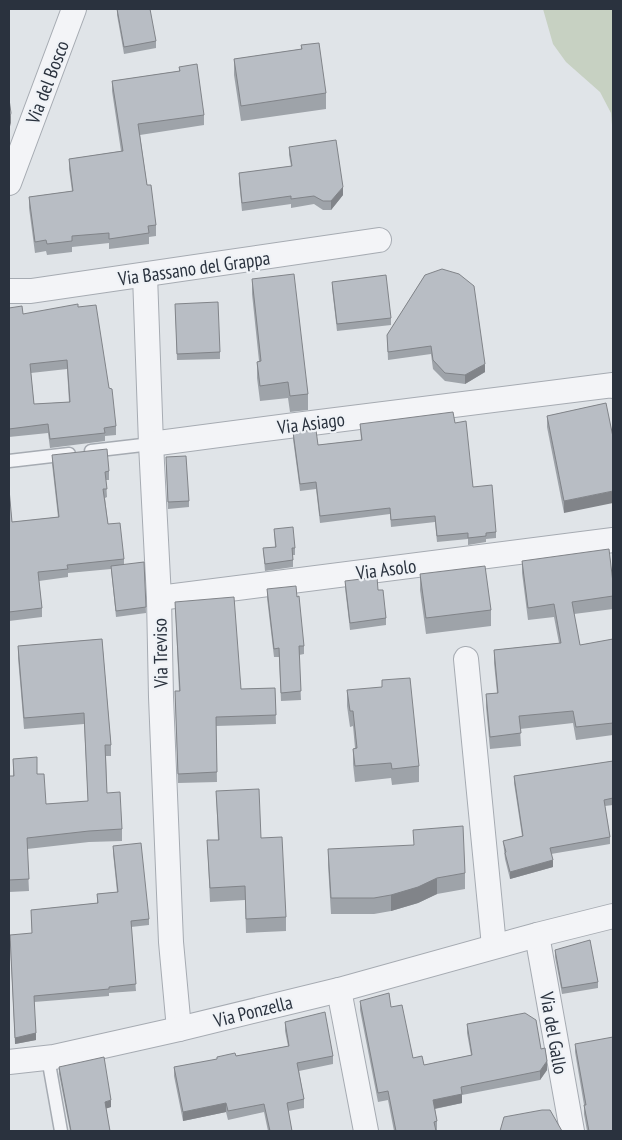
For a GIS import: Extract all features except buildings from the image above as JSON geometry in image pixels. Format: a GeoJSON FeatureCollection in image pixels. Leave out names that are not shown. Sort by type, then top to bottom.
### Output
{"type":"FeatureCollection","features":[{"type":"Feature","properties":{"kind":"street","name":"Via del Bosco"},"geometry":{"type":"LineString","coordinates":[[9,183],[74,9]]}},
{"type":"Feature","properties":{"kind":"street","name":"Via Bassano del Grappa"},"geometry":{"type":"LineString","coordinates":[[9,291],[31,291],[379,240]]}},
{"type":"Feature","properties":{"kind":"street","name":"Via Treviso"},"geometry":{"type":"LineString","coordinates":[[145,275],[150,444],[159,598],[160,697],[170,942],[179,1030]]}},
{"type":"Feature","properties":{"kind":"street","name":"Via Asiago"},"geometry":{"type":"LineString","coordinates":[[150,444],[613,386]]}},
{"type":"Feature","properties":{"kind":"street","name":"Via Asolo"},"geometry":{"type":"LineString","coordinates":[[159,598],[613,540]]}},
{"type":"Feature","properties":{"kind":"street"},"geometry":{"type":"LineString","coordinates":[[466,659],[494,946]]}},
{"type":"Feature","properties":{"kind":"street","name":"Via Ponzella"},"geometry":{"type":"LineString","coordinates":[[9,1062],[48,1058],[179,1030],[339,990],[494,946],[613,916]]}},
{"type":"Feature","properties":{"kind":"street","name":"Via del Gallo"},"geometry":{"type":"LineString","coordinates":[[536,935],[572,1131]]}},
{"type":"Feature","properties":{"kind":"street"},"geometry":{"type":"LineString","coordinates":[[339,990],[366,1131]]}},
{"type":"Feature","properties":{"kind":"lane","name":"Via Asiago"},"geometry":{"type":"LineString","coordinates":[[9,461],[150,444]]}},
{"type":"Feature","properties":{"kind":"lane"},"geometry":{"type":"LineString","coordinates":[[48,1058],[61,1131]]}},
{"type":"Feature","properties":{"kind":"green space"},"geometry":{"type":"Polygon","coordinates":[[[543,9],[613,9],[613,137],[611,113],[600,92],[566,62],[553,44],[543,9]]]}}]}
